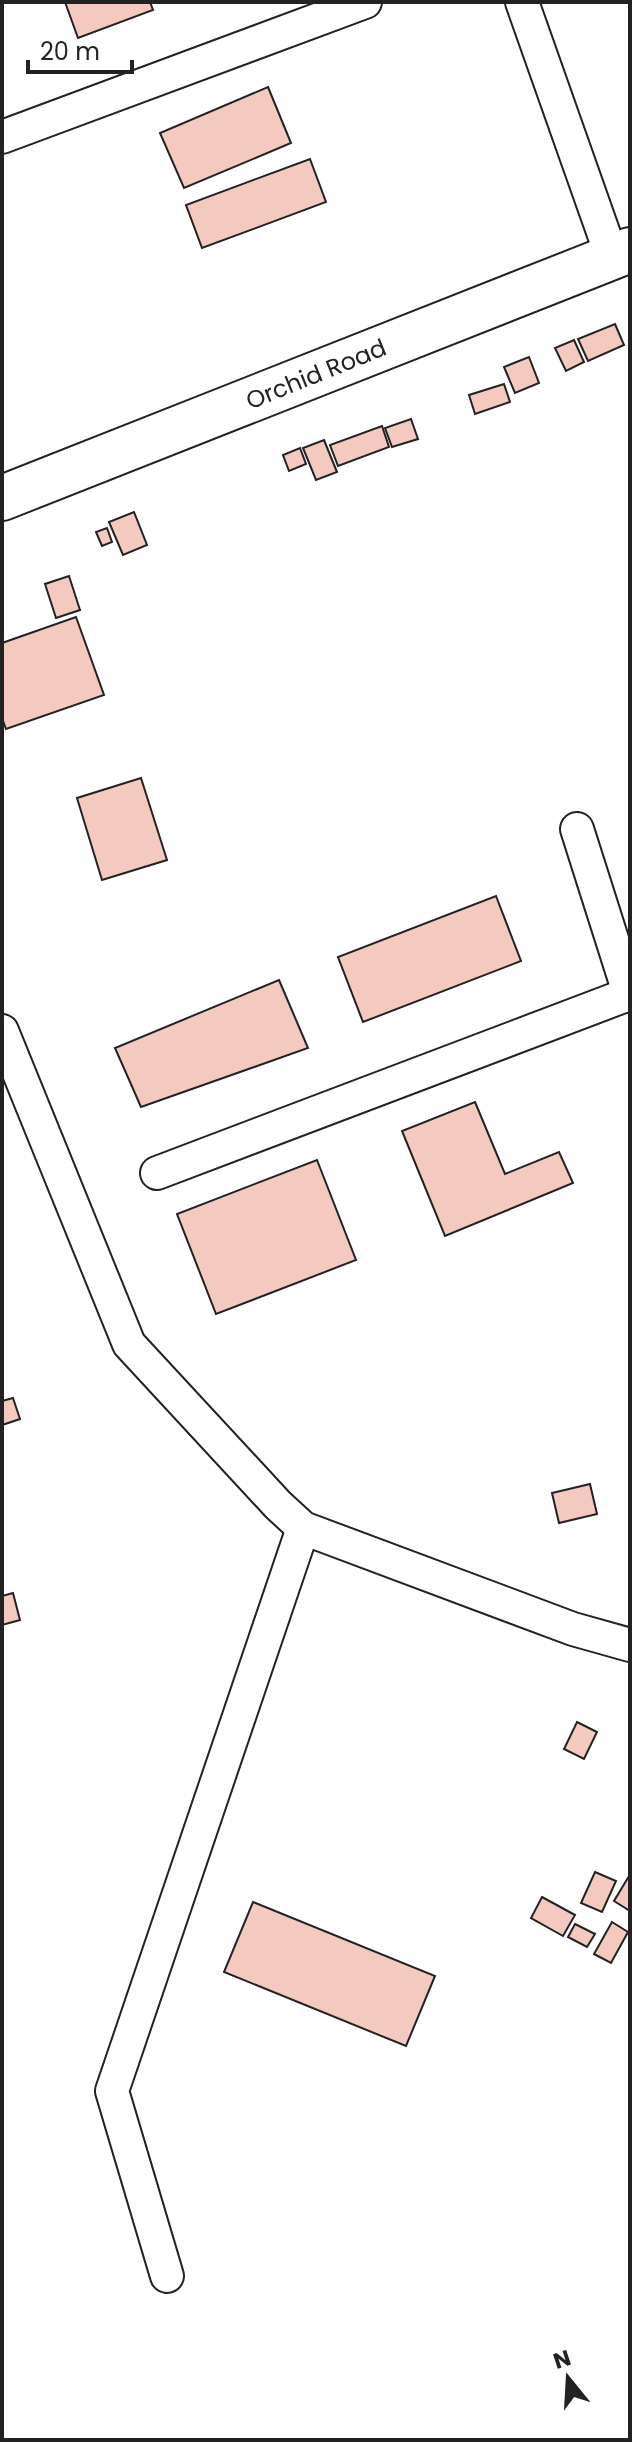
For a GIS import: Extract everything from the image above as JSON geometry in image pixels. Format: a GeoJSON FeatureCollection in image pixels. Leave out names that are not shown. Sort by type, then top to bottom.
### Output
{"type":"FeatureCollection","features":[{"type":"Feature","properties":{"kind":"main road","name":"Orchid Road"},"geometry":{"type":"LineString","coordinates":[[2,498],[621,253]]}},
{"type":"Feature","properties":{"kind":"street"},"geometry":{"type":"LineString","coordinates":[[2,137],[365,2]]}},
{"type":"Feature","properties":{"kind":"street"},"geometry":{"type":"LineString","coordinates":[[522,2],[621,253]]}},
{"type":"Feature","properties":{"kind":"street"},"geometry":{"type":"LineString","coordinates":[[157,1173],[630,995],[577,829]]}},
{"type":"Feature","properties":{"kind":"street"},"geometry":{"type":"LineString","coordinates":[[2,1031],[129,1344],[278,1505],[303,1528],[573,1629],[630,1645]]}},
{"type":"Feature","properties":{"kind":"street"},"geometry":{"type":"LineString","coordinates":[[167,2276],[112,2091],[303,1528]]}},
{"type":"Feature","properties":{"kind":"building"},"geometry":{"type":"Polygon","coordinates":[[[65,2],[150,2],[153,10],[78,38],[65,2]]]}},
{"type":"Feature","properties":{"kind":"building"},"geometry":{"type":"Polygon","coordinates":[[[268,87],[291,143],[184,188],[160,133],[268,87]]]}},
{"type":"Feature","properties":{"kind":"building"},"geometry":{"type":"Polygon","coordinates":[[[310,159],[326,202],[202,248],[186,205],[310,159]]]}},
{"type":"Feature","properties":{"kind":"building"},"geometry":{"type":"Polygon","coordinates":[[[615,324],[624,345],[588,361],[578,339],[615,324]]]}},
{"type":"Feature","properties":{"kind":"building"},"geometry":{"type":"Polygon","coordinates":[[[574,340],[584,362],[566,371],[555,348],[574,340]]]}},
{"type":"Feature","properties":{"kind":"building"},"geometry":{"type":"Polygon","coordinates":[[[529,357],[539,383],[515,393],[504,367],[529,357]]]}},
{"type":"Feature","properties":{"kind":"building"},"geometry":{"type":"Polygon","coordinates":[[[504,384],[510,402],[475,414],[469,395],[504,384]]]}},
{"type":"Feature","properties":{"kind":"building"},"geometry":{"type":"Polygon","coordinates":[[[411,419],[418,439],[392,447],[385,428],[411,419]]]}},
{"type":"Feature","properties":{"kind":"building"},"geometry":{"type":"Polygon","coordinates":[[[382,426],[389,447],[338,466],[330,445],[382,426]]]}},
{"type":"Feature","properties":{"kind":"building"},"geometry":{"type":"Polygon","coordinates":[[[324,440],[337,472],[316,480],[303,448],[324,440]]]}},
{"type":"Feature","properties":{"kind":"building"},"geometry":{"type":"Polygon","coordinates":[[[300,448],[306,464],[289,471],[283,455],[300,448]]]}},
{"type":"Feature","properties":{"kind":"building"},"geometry":{"type":"Polygon","coordinates":[[[134,512],[147,545],[123,555],[109,522],[134,512]]]}},
{"type":"Feature","properties":{"kind":"building"},"geometry":{"type":"Polygon","coordinates":[[[107,528],[112,542],[102,546],[96,532],[107,528]]]}},
{"type":"Feature","properties":{"kind":"building"},"geometry":{"type":"Polygon","coordinates":[[[69,576],[80,610],[56,618],[45,584],[69,576]]]}},
{"type":"Feature","properties":{"kind":"building"},"geometry":{"type":"Polygon","coordinates":[[[76,617],[104,695],[6,729],[2,718],[2,643],[76,617]]]}},
{"type":"Feature","properties":{"kind":"building"},"geometry":{"type":"Polygon","coordinates":[[[141,778],[167,860],[102,880],[77,798],[141,778]]]}},
{"type":"Feature","properties":{"kind":"building"},"geometry":{"type":"Polygon","coordinates":[[[496,896],[521,961],[363,1022],[338,957],[496,896]]]}},
{"type":"Feature","properties":{"kind":"building"},"geometry":{"type":"Polygon","coordinates":[[[279,980],[308,1048],[141,1107],[115,1048],[279,980]]]}},
{"type":"Feature","properties":{"kind":"building"},"geometry":{"type":"Polygon","coordinates":[[[475,1102],[505,1174],[559,1152],[573,1183],[445,1236],[402,1131],[475,1102]]]}},
{"type":"Feature","properties":{"kind":"building"},"geometry":{"type":"Polygon","coordinates":[[[317,1160],[356,1260],[216,1314],[177,1214],[317,1160]]]}},
{"type":"Feature","properties":{"kind":"building"},"geometry":{"type":"Polygon","coordinates":[[[13,1398],[20,1419],[2,1425],[2,1401],[13,1398]]]}},
{"type":"Feature","properties":{"kind":"building"},"geometry":{"type":"Polygon","coordinates":[[[590,1484],[597,1514],[559,1523],[552,1493],[590,1484]]]}},
{"type":"Feature","properties":{"kind":"building"},"geometry":{"type":"Polygon","coordinates":[[[13,1593],[20,1620],[2,1625],[2,1596],[13,1593]]]}},
{"type":"Feature","properties":{"kind":"building"},"geometry":{"type":"Polygon","coordinates":[[[577,1722],[597,1732],[584,1759],[564,1749],[577,1722]]]}},
{"type":"Feature","properties":{"kind":"building"},"geometry":{"type":"Polygon","coordinates":[[[595,1872],[616,1881],[602,1912],[581,1903],[595,1872]]]}},
{"type":"Feature","properties":{"kind":"building"},"geometry":{"type":"Polygon","coordinates":[[[630,1877],[630,1911],[614,1901],[630,1877]]]}},
{"type":"Feature","properties":{"kind":"building"},"geometry":{"type":"Polygon","coordinates":[[[542,1897],[575,1915],[563,1936],[531,1918],[542,1897]]]}},
{"type":"Feature","properties":{"kind":"building"},"geometry":{"type":"Polygon","coordinates":[[[253,1902],[435,1976],[406,2046],[224,1972],[253,1902]]]}},
{"type":"Feature","properties":{"kind":"building"},"geometry":{"type":"Polygon","coordinates":[[[612,1922],[628,1932],[611,1963],[594,1954],[612,1922]]]}},
{"type":"Feature","properties":{"kind":"building"},"geometry":{"type":"Polygon","coordinates":[[[575,1924],[595,1934],[587,1947],[568,1937],[575,1924]]]}}]}
